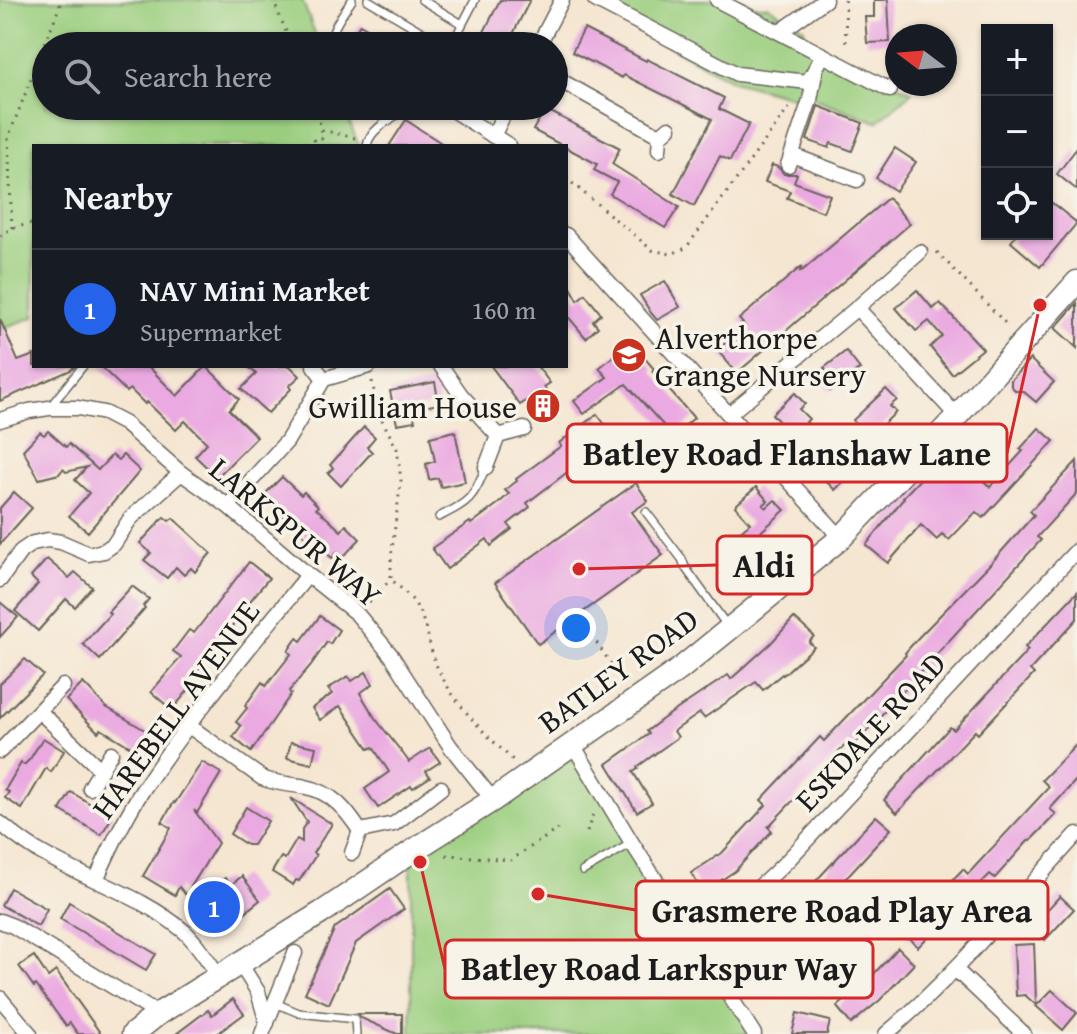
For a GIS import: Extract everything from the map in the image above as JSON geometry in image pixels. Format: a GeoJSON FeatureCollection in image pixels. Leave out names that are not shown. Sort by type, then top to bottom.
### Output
{"type":"FeatureCollection","features":[{"type":"Feature","properties":{"kind":"street"},"geometry":{"type":"LineString","coordinates":[[545,32],[562,0]]}},
{"type":"Feature","properties":{"kind":"street"},"geometry":{"type":"LineString","coordinates":[[595,0],[737,74],[808,82],[820,60]]}},
{"type":"Feature","properties":{"kind":"street"},"geometry":{"type":"LineString","coordinates":[[717,0],[780,32],[820,60],[846,66],[885,87]]}},
{"type":"Feature","properties":{"kind":"street"},"geometry":{"type":"LineString","coordinates":[[780,32],[825,0]]}},
{"type":"Feature","properties":{"kind":"street"},"geometry":{"type":"LineString","coordinates":[[820,60],[790,160],[857,180]]}},
{"type":"Feature","properties":{"kind":"street"},"geometry":{"type":"LineString","coordinates":[[568,85],[663,138]]}},
{"type":"Feature","properties":{"kind":"street"},"geometry":{"type":"LineString","coordinates":[[468,120],[506,144]]}},
{"type":"Feature","properties":{"kind":"street"},"geometry":{"type":"LineString","coordinates":[[493,136],[501,120]]}},
{"type":"Feature","properties":{"kind":"street"},"geometry":{"type":"LineString","coordinates":[[568,237],[841,538]]}},
{"type":"Feature","properties":{"kind":"street"},"geometry":{"type":"LineString","coordinates":[[729,414],[925,249]]}},
{"type":"Feature","properties":{"kind":"street","name":"BATLEY ROAD"},"geometry":{"type":"LineString","coordinates":[[133,1034],[158,1014],[321,913],[493,800],[680,669],[841,538],[957,416],[1077,282]]}},
{"type":"Feature","properties":{"kind":"street"},"geometry":{"type":"LineString","coordinates":[[857,308],[957,416]]}},
{"type":"Feature","properties":{"kind":"street"},"geometry":{"type":"LineString","coordinates":[[316,368],[324,379]]}},
{"type":"Feature","properties":{"kind":"street"},"geometry":{"type":"LineString","coordinates":[[442,368],[461,395],[498,436]]}},
{"type":"Feature","properties":{"kind":"street"},"geometry":{"type":"LineString","coordinates":[[228,506],[287,441],[324,379],[371,370]]}},
{"type":"Feature","properties":{"kind":"street","name":"LARKSPUR WAY"},"geometry":{"type":"LineString","coordinates":[[0,420],[29,411],[78,408],[104,413],[125,424],[181,473],[228,506],[357,614],[391,655],[450,746],[493,800]]}},
{"type":"Feature","properties":{"kind":"street"},"geometry":{"type":"LineString","coordinates":[[498,436],[524,429]]}},
{"type":"Feature","properties":{"kind":"street"},"geometry":{"type":"LineString","coordinates":[[486,467],[498,436]]}},
{"type":"Feature","properties":{"kind":"street"},"geometry":{"type":"LineString","coordinates":[[0,580],[21,551],[33,543],[48,540],[61,542],[89,554],[104,551],[114,544],[130,519],[181,473]]}},
{"type":"Feature","properties":{"kind":"street","name":"ESKDALE ROAD"},"geometry":{"type":"LineString","coordinates":[[692,936],[756,892],[790,858],[1077,550]]}},
{"type":"Feature","properties":{"kind":"street","name":"HAREBELL AVENUE"},"geometry":{"type":"LineString","coordinates":[[96,880],[121,827],[144,789],[189,726],[308,575]]}},
{"type":"Feature","properties":{"kind":"street"},"geometry":{"type":"LineString","coordinates":[[0,751],[63,686]]}},
{"type":"Feature","properties":{"kind":"street"},"geometry":{"type":"LineString","coordinates":[[39,711],[101,770]]}},
{"type":"Feature","properties":{"kind":"street"},"geometry":{"type":"LineString","coordinates":[[189,726],[262,778],[308,787],[332,798],[347,811],[360,831]]}},
{"type":"Feature","properties":{"kind":"street"},"geometry":{"type":"LineString","coordinates":[[572,743],[754,1034]]}},
{"type":"Feature","properties":{"kind":"street"},"geometry":{"type":"LineString","coordinates":[[90,788],[111,753]]}},
{"type":"Feature","properties":{"kind":"street"},"geometry":{"type":"LineString","coordinates":[[360,831],[394,824],[441,788]]}},
{"type":"Feature","properties":{"kind":"street"},"geometry":{"type":"LineString","coordinates":[[0,823],[41,853],[163,916],[185,932],[219,976]]}},
{"type":"Feature","properties":{"kind":"street"},"geometry":{"type":"LineString","coordinates":[[352,853],[360,831]]}},
{"type":"Feature","properties":{"kind":"street"},"geometry":{"type":"LineString","coordinates":[[886,1034],[955,969],[1077,834]]}},
{"type":"Feature","properties":{"kind":"street"},"geometry":{"type":"LineString","coordinates":[[0,921],[158,1014]]}},
{"type":"Feature","properties":{"kind":"street"},"geometry":{"type":"LineString","coordinates":[[264,1028],[295,953]]}},
{"type":"Feature","properties":{"kind":"street"},"geometry":{"type":"LineString","coordinates":[[239,962],[258,992],[264,1028]]}},
{"type":"Feature","properties":{"kind":"street"},"geometry":{"type":"LineString","coordinates":[[955,969],[1024,1034]]}},
{"type":"Feature","properties":{"kind":"street"},"geometry":{"type":"LineString","coordinates":[[0,998],[30,1034]]}},
{"type":"Feature","properties":{"kind":"lane"},"geometry":{"type":"LineString","coordinates":[[333,32],[352,0]]}},
{"type":"Feature","properties":{"kind":"lane"},"geometry":{"type":"LineString","coordinates":[[368,0],[424,32]]}},
{"type":"Feature","properties":{"kind":"lane"},"geometry":{"type":"LineString","coordinates":[[422,0],[462,24]]}},
{"type":"Feature","properties":{"kind":"lane"},"geometry":{"type":"LineString","coordinates":[[457,32],[475,0]]}},
{"type":"Feature","properties":{"kind":"lane"},"geometry":{"type":"LineString","coordinates":[[367,143],[372,133],[389,121]]}},
{"type":"Feature","properties":{"kind":"lane"},"geometry":{"type":"LineString","coordinates":[[49,408],[81,368]]}},
{"type":"Feature","properties":{"kind":"lane"},"geometry":{"type":"LineString","coordinates":[[439,517],[466,503],[476,491],[486,467]]}},
{"type":"Feature","properties":{"kind":"lane"},"geometry":{"type":"LineString","coordinates":[[646,512],[729,629]]}},
{"type":"Feature","properties":{"kind":"lane"},"geometry":{"type":"LineString","coordinates":[[583,871],[632,843]]}},
{"type":"Feature","properties":{"kind":"lane"},"geometry":{"type":"LineString","coordinates":[[275,1003],[299,1013],[355,1019],[356,1034]]}},
{"type":"Feature","properties":{"kind":"path"},"geometry":{"type":"LineString","coordinates":[[49,32],[62,0]]}},
{"type":"Feature","properties":{"kind":"path"},"geometry":{"type":"LineString","coordinates":[[273,0],[286,32]]}},
{"type":"Feature","properties":{"kind":"path"},"geometry":{"type":"LineString","coordinates":[[845,0],[846,66]]}},
{"type":"Feature","properties":{"kind":"path"},"geometry":{"type":"LineString","coordinates":[[12,228],[8,138],[32,77]]}},
{"type":"Feature","properties":{"kind":"path"},"geometry":{"type":"LineString","coordinates":[[568,180],[652,250],[671,254],[679,251],[686,248],[808,82]]}},
{"type":"Feature","properties":{"kind":"path"},"geometry":{"type":"LineString","coordinates":[[320,120],[323,144]]}},
{"type":"Feature","properties":{"kind":"path"},"geometry":{"type":"LineString","coordinates":[[322,130],[367,143]]}},
{"type":"Feature","properties":{"kind":"path"},"geometry":{"type":"LineString","coordinates":[[303,144],[322,137]]}},
{"type":"Feature","properties":{"kind":"path"},"geometry":{"type":"LineString","coordinates":[[0,236],[12,228],[32,223]]}},
{"type":"Feature","properties":{"kind":"path"},"geometry":{"type":"LineString","coordinates":[[925,249],[1023,342]]}},
{"type":"Feature","properties":{"kind":"path"},"geometry":{"type":"LineString","coordinates":[[357,614],[391,579],[401,480],[397,449],[378,412],[371,370]]}},
{"type":"Feature","properties":{"kind":"path"},"geometry":{"type":"LineString","coordinates":[[391,579],[414,602],[438,670],[452,692],[478,727],[528,775]]}},
{"type":"Feature","properties":{"kind":"path"},"geometry":{"type":"LineString","coordinates":[[592,636],[636,699]]}},
{"type":"Feature","properties":{"kind":"path"},"geometry":{"type":"LineString","coordinates":[[411,852],[511,860],[558,829]]}},
{"type":"Feature","properties":{"kind":"green space"},"geometry":{"type":"Polygon","coordinates":[[[0,0],[302,0],[315,32],[32,32],[32,120],[349,120],[358,144],[32,144],[32,318],[0,329],[0,0]]]}},
{"type":"Feature","properties":{"kind":"green space"},"geometry":{"type":"Polygon","coordinates":[[[585,0],[742,0],[754,6],[768,6],[804,28],[806,40],[885,79],[885,96],[907,96],[877,122],[816,99],[796,98],[733,81],[585,0]]]}},
{"type":"Feature","properties":{"kind":"green space"},"geometry":{"type":"Polygon","coordinates":[[[572,743],[754,1034],[411,1034],[411,852],[572,743]]]}},
{"type":"Feature","properties":{"kind":"building"},"geometry":{"type":"Polygon","coordinates":[[[500,0],[530,0],[514,32],[484,32],[500,0]]]}},
{"type":"Feature","properties":{"kind":"building"},"geometry":{"type":"Polygon","coordinates":[[[874,0],[888,0],[889,24],[885,24],[885,42],[867,43],[865,17],[874,17],[874,0]]]}},
{"type":"Feature","properties":{"kind":"building"},"geometry":{"type":"Polygon","coordinates":[[[360,24],[374,32],[355,32],[360,24]]]}},
{"type":"Feature","properties":{"kind":"building"},"geometry":{"type":"Polygon","coordinates":[[[584,29],[724,98],[719,109],[749,124],[730,161],[720,156],[694,206],[673,194],[712,119],[572,52],[584,29]]]}},
{"type":"Feature","properties":{"kind":"building"},"geometry":{"type":"Polygon","coordinates":[[[818,106],[863,123],[852,151],[831,143],[829,148],[807,140],[818,106]]]}},
{"type":"Feature","properties":{"kind":"building"},"geometry":{"type":"Polygon","coordinates":[[[406,120],[443,144],[390,144],[406,120]]]}},
{"type":"Feature","properties":{"kind":"building"},"geometry":{"type":"Polygon","coordinates":[[[539,120],[566,120],[620,148],[612,164],[679,207],[665,228],[610,194],[617,182],[594,170],[597,164],[568,149],[568,144],[559,144],[533,130],[539,120]]]}},
{"type":"Feature","properties":{"kind":"building"},"geometry":{"type":"Polygon","coordinates":[[[895,148],[916,162],[896,191],[876,178],[895,148]]]}},
{"type":"Feature","properties":{"kind":"building"},"geometry":{"type":"Polygon","coordinates":[[[1077,148],[1077,190],[1057,174],[1077,148]]]}},
{"type":"Feature","properties":{"kind":"building"},"geometry":{"type":"Polygon","coordinates":[[[772,165],[784,174],[797,174],[794,182],[830,195],[823,212],[787,198],[790,191],[765,182],[772,165]]]}},
{"type":"Feature","properties":{"kind":"building"},"geometry":{"type":"Polygon","coordinates":[[[888,198],[910,224],[737,373],[717,350],[745,326],[739,319],[888,198]]]}},
{"type":"Feature","properties":{"kind":"building"},"geometry":{"type":"Polygon","coordinates":[[[1053,204],[1077,223],[1040,267],[1011,242],[1053,240],[1053,204]]]}},
{"type":"Feature","properties":{"kind":"building"},"geometry":{"type":"Polygon","coordinates":[[[665,281],[680,307],[657,320],[640,295],[665,281]]]}},
{"type":"Feature","properties":{"kind":"building"},"geometry":{"type":"Polygon","coordinates":[[[568,282],[578,300],[585,294],[601,314],[593,321],[598,327],[586,338],[568,316],[568,282]]]}},
{"type":"Feature","properties":{"kind":"building"},"geometry":{"type":"Polygon","coordinates":[[[917,290],[933,309],[940,303],[983,349],[952,374],[930,347],[942,336],[929,321],[916,331],[896,308],[917,290]]]}},
{"type":"Feature","properties":{"kind":"building"},"geometry":{"type":"Polygon","coordinates":[[[1077,303],[1077,348],[1055,328],[1077,303]]]}},
{"type":"Feature","properties":{"kind":"building"},"geometry":{"type":"Polygon","coordinates":[[[0,319],[18,361],[32,356],[32,368],[73,368],[0,401],[0,319]]]}},
{"type":"Feature","properties":{"kind":"building"},"geometry":{"type":"Polygon","coordinates":[[[631,342],[694,418],[673,436],[626,384],[584,414],[574,401],[607,377],[599,368],[631,342]]]}},
{"type":"Feature","properties":{"kind":"building"},"geometry":{"type":"Polygon","coordinates":[[[846,351],[860,369],[830,391],[819,377],[826,371],[824,368],[846,351]]]}},
{"type":"Feature","properties":{"kind":"building"},"geometry":{"type":"Polygon","coordinates":[[[1030,359],[1054,382],[1036,402],[1011,386],[1011,380],[1030,359]]]}},
{"type":"Feature","properties":{"kind":"building"},"geometry":{"type":"Polygon","coordinates":[[[102,368],[150,368],[177,396],[204,368],[208,368],[239,399],[229,410],[257,437],[217,477],[195,456],[207,443],[185,421],[176,430],[147,402],[145,404],[130,389],[127,392],[102,368]]]}},
{"type":"Feature","properties":{"kind":"building"},"geometry":{"type":"Polygon","coordinates":[[[250,368],[292,368],[300,376],[268,413],[241,389],[256,374],[250,368]]]}},
{"type":"Feature","properties":{"kind":"building"},"geometry":{"type":"Polygon","coordinates":[[[492,368],[539,368],[550,383],[544,387],[558,407],[539,420],[526,401],[520,405],[492,368]]]}},
{"type":"Feature","properties":{"kind":"building"},"geometry":{"type":"Polygon","coordinates":[[[435,382],[439,404],[412,409],[415,421],[397,424],[390,391],[435,382]]]}},
{"type":"Feature","properties":{"kind":"building"},"geometry":{"type":"Polygon","coordinates":[[[886,389],[897,400],[890,406],[896,412],[868,439],[853,420],[886,389]]]}},
{"type":"Feature","properties":{"kind":"building"},"geometry":{"type":"Polygon","coordinates":[[[795,393],[805,404],[799,409],[809,419],[806,422],[827,443],[835,435],[853,455],[836,471],[845,480],[835,490],[811,467],[815,463],[772,414],[795,393]]]}},
{"type":"Feature","properties":{"kind":"building"},"geometry":{"type":"Polygon","coordinates":[[[597,414],[612,434],[527,503],[530,507],[508,524],[512,529],[491,546],[487,539],[447,569],[432,548],[499,503],[509,494],[505,490],[516,479],[561,446],[559,443],[597,414]]]}},
{"type":"Feature","properties":{"kind":"building"},"geometry":{"type":"Polygon","coordinates":[[[364,427],[375,437],[367,447],[372,452],[341,486],[328,473],[333,468],[330,465],[364,427]]]}},
{"type":"Feature","properties":{"kind":"building"},"geometry":{"type":"Polygon","coordinates":[[[1039,428],[1054,441],[983,518],[976,512],[949,540],[942,534],[937,540],[921,525],[888,563],[866,545],[903,497],[952,446],[958,446],[966,453],[973,471],[990,487],[1039,428]]]}},
{"type":"Feature","properties":{"kind":"building"},"geometry":{"type":"Polygon","coordinates":[[[48,431],[66,447],[69,444],[98,470],[112,455],[118,460],[123,455],[140,471],[88,532],[69,516],[89,493],[75,480],[87,467],[66,472],[63,469],[59,474],[39,479],[23,450],[40,432],[44,435],[48,431]]]}},
{"type":"Feature","properties":{"kind":"building"},"geometry":{"type":"Polygon","coordinates":[[[455,431],[465,482],[441,487],[438,478],[429,480],[426,464],[435,461],[430,437],[455,431]]]}},
{"type":"Feature","properties":{"kind":"building"},"geometry":{"type":"Polygon","coordinates":[[[1077,461],[1077,493],[1037,537],[1041,540],[853,746],[848,742],[768,827],[772,831],[735,871],[703,892],[691,873],[722,853],[766,805],[761,800],[820,737],[824,741],[906,655],[917,639],[1034,515],[1030,511],[1077,461]]]}},
{"type":"Feature","properties":{"kind":"building"},"geometry":{"type":"Polygon","coordinates":[[[282,477],[301,495],[304,492],[341,531],[346,525],[360,539],[343,557],[337,552],[332,558],[317,547],[262,497],[282,477]]]}},
{"type":"Feature","properties":{"kind":"building"},"geometry":{"type":"Polygon","coordinates":[[[636,483],[648,501],[632,512],[663,555],[538,644],[495,583],[636,483]]]}},
{"type":"Feature","properties":{"kind":"building"},"geometry":{"type":"Polygon","coordinates":[[[756,487],[768,501],[763,505],[766,508],[775,500],[785,510],[745,546],[748,550],[736,561],[723,546],[750,523],[735,506],[756,487]]]}},
{"type":"Feature","properties":{"kind":"building"},"geometry":{"type":"Polygon","coordinates":[[[14,492],[32,508],[0,544],[0,508],[14,492]]]}},
{"type":"Feature","properties":{"kind":"building"},"geometry":{"type":"Polygon","coordinates":[[[164,517],[169,521],[173,518],[211,553],[195,572],[191,568],[184,575],[176,567],[167,578],[144,560],[151,553],[140,543],[164,517]]]}},
{"type":"Feature","properties":{"kind":"building"},"geometry":{"type":"Polygon","coordinates":[[[47,559],[69,578],[75,572],[92,587],[75,607],[66,599],[38,631],[15,611],[38,584],[31,577],[47,559]]]}},
{"type":"Feature","properties":{"kind":"building"},"geometry":{"type":"Polygon","coordinates":[[[249,562],[269,578],[237,617],[172,710],[151,692],[181,657],[173,651],[189,630],[194,633],[249,562]]]}},
{"type":"Feature","properties":{"kind":"building"},"geometry":{"type":"Polygon","coordinates":[[[132,586],[149,599],[143,606],[145,608],[100,660],[83,644],[132,586]]]}},
{"type":"Feature","properties":{"kind":"building"},"geometry":{"type":"Polygon","coordinates":[[[1077,592],[1077,619],[1030,670],[1034,674],[897,813],[884,800],[950,727],[954,730],[1077,592]]]}},
{"type":"Feature","properties":{"kind":"building"},"geometry":{"type":"Polygon","coordinates":[[[0,602],[18,617],[0,637],[0,602]]]}},
{"type":"Feature","properties":{"kind":"building"},"geometry":{"type":"Polygon","coordinates":[[[320,616],[339,630],[289,691],[291,694],[251,752],[233,737],[241,726],[236,722],[262,682],[266,686],[291,654],[288,651],[297,638],[301,641],[320,616]]]}},
{"type":"Feature","properties":{"kind":"building"},"geometry":{"type":"Polygon","coordinates":[[[794,618],[814,636],[809,642],[814,647],[763,690],[756,682],[704,718],[700,713],[674,731],[678,737],[633,772],[652,803],[637,812],[607,764],[649,734],[647,731],[664,718],[728,675],[731,679],[794,618]]]}},
{"type":"Feature","properties":{"kind":"building"},"geometry":{"type":"Polygon","coordinates":[[[25,659],[43,675],[0,718],[0,684],[25,659]]]}},
{"type":"Feature","properties":{"kind":"building"},"geometry":{"type":"Polygon","coordinates":[[[366,672],[373,684],[360,693],[409,762],[430,748],[440,762],[426,771],[430,777],[378,808],[365,789],[389,772],[373,747],[369,749],[340,706],[320,720],[312,708],[332,694],[328,689],[348,676],[352,681],[366,672]]]}},
{"type":"Feature","properties":{"kind":"building"},"geometry":{"type":"Polygon","coordinates":[[[83,683],[106,707],[160,739],[149,758],[101,729],[98,732],[66,700],[83,683]]]}},
{"type":"Feature","properties":{"kind":"building"},"geometry":{"type":"Polygon","coordinates":[[[43,738],[64,751],[51,772],[46,768],[22,809],[5,798],[9,792],[5,790],[21,763],[24,765],[30,759],[43,738]]]}},
{"type":"Feature","properties":{"kind":"building"},"geometry":{"type":"Polygon","coordinates":[[[291,742],[316,747],[312,764],[287,758],[291,742]]]}},
{"type":"Feature","properties":{"kind":"building"},"geometry":{"type":"Polygon","coordinates":[[[1077,744],[1077,779],[1050,809],[1056,814],[995,878],[990,874],[918,947],[903,931],[963,869],[968,874],[1049,787],[1042,780],[1077,744]]]}},
{"type":"Feature","properties":{"kind":"building"},"geometry":{"type":"Polygon","coordinates":[[[202,762],[221,773],[197,813],[194,810],[218,843],[186,895],[179,887],[175,895],[143,876],[171,828],[162,822],[202,762]]]}},
{"type":"Feature","properties":{"kind":"building"},"geometry":{"type":"Polygon","coordinates":[[[71,792],[112,817],[101,835],[60,810],[71,792]]]}},
{"type":"Feature","properties":{"kind":"building"},"geometry":{"type":"Polygon","coordinates":[[[291,798],[332,824],[313,853],[316,855],[293,885],[272,872],[281,857],[285,859],[297,839],[302,842],[302,829],[307,822],[291,798]]]}},
{"type":"Feature","properties":{"kind":"building"},"geometry":{"type":"Polygon","coordinates":[[[246,807],[268,821],[253,845],[247,845],[230,834],[246,807]]]}},
{"type":"Feature","properties":{"kind":"building"},"geometry":{"type":"Polygon","coordinates":[[[876,816],[891,829],[828,897],[814,883],[876,816]]]}},
{"type":"Feature","properties":{"kind":"building"},"geometry":{"type":"Polygon","coordinates":[[[242,876],[260,900],[221,932],[211,920],[208,923],[192,903],[225,878],[231,885],[242,876]]]}},
{"type":"Feature","properties":{"kind":"building"},"geometry":{"type":"Polygon","coordinates":[[[804,885],[817,899],[775,941],[766,975],[749,970],[758,930],[804,885]]]}},
{"type":"Feature","properties":{"kind":"building"},"geometry":{"type":"Polygon","coordinates":[[[10,888],[47,909],[38,926],[1,905],[10,888]]]}},
{"type":"Feature","properties":{"kind":"building"},"geometry":{"type":"Polygon","coordinates":[[[390,889],[404,909],[356,943],[329,1004],[305,993],[335,928],[390,889]]]}},
{"type":"Feature","properties":{"kind":"building"},"geometry":{"type":"Polygon","coordinates":[[[1060,896],[1074,909],[1045,940],[1031,927],[1060,896]]]}},
{"type":"Feature","properties":{"kind":"building"},"geometry":{"type":"Polygon","coordinates":[[[69,902],[156,954],[146,970],[60,919],[69,902]]]}},
{"type":"Feature","properties":{"kind":"building"},"geometry":{"type":"Polygon","coordinates":[[[1034,944],[1036,1005],[1025,995],[1016,996],[1014,945],[1034,944]]]}},
{"type":"Feature","properties":{"kind":"building"},"geometry":{"type":"Polygon","coordinates":[[[898,948],[914,964],[880,1000],[851,1024],[837,1007],[898,948]]]}},
{"type":"Feature","properties":{"kind":"building"},"geometry":{"type":"Polygon","coordinates":[[[34,956],[48,977],[56,971],[101,1034],[78,1034],[70,1023],[66,1026],[19,966],[34,956]]]}},
{"type":"Feature","properties":{"kind":"building"},"geometry":{"type":"Polygon","coordinates":[[[1052,990],[1077,1013],[1063,1030],[1036,1006],[1052,990]]]}},
{"type":"Feature","properties":{"kind":"building"},"geometry":{"type":"Polygon","coordinates":[[[233,999],[244,1014],[217,1034],[176,1034],[208,1010],[212,1015],[233,999]]]}},
{"type":"Feature","properties":{"kind":"building"},"geometry":{"type":"Polygon","coordinates":[[[797,1013],[830,1021],[827,1034],[792,1034],[797,1013]]]}},
{"type":"Feature","properties":{"kind":"building"},"geometry":{"type":"Polygon","coordinates":[[[358,1014],[402,1014],[402,1034],[361,1018],[358,1014]]]}},
{"type":"Feature","properties":{"kind":"place","name":"Batley Road Flanshaw Lane"},"geometry":{"type":"Point","coordinates":[1040,305]}},
{"type":"Feature","properties":{"kind":"place","name":"Alverthorpe Grange Nursery"},"geometry":{"type":"Point","coordinates":[629,355]}},
{"type":"Feature","properties":{"kind":"place","name":"Gwilliam House"},"geometry":{"type":"Point","coordinates":[543,406]}},
{"type":"Feature","properties":{"kind":"place","name":"Aldi"},"geometry":{"type":"Point","coordinates":[579,569]}},
{"type":"Feature","properties":{"kind":"place","name":"Batley Road Larkspur Way"},"geometry":{"type":"Point","coordinates":[420,862]}},
{"type":"Feature","properties":{"kind":"place","name":"Grasmere Road Play Area"},"geometry":{"type":"Point","coordinates":[538,894]}},
{"type":"Feature","properties":{"kind":"place","name":"NAV Mini Market"},"geometry":{"type":"Point","coordinates":[214,907]}}]}
